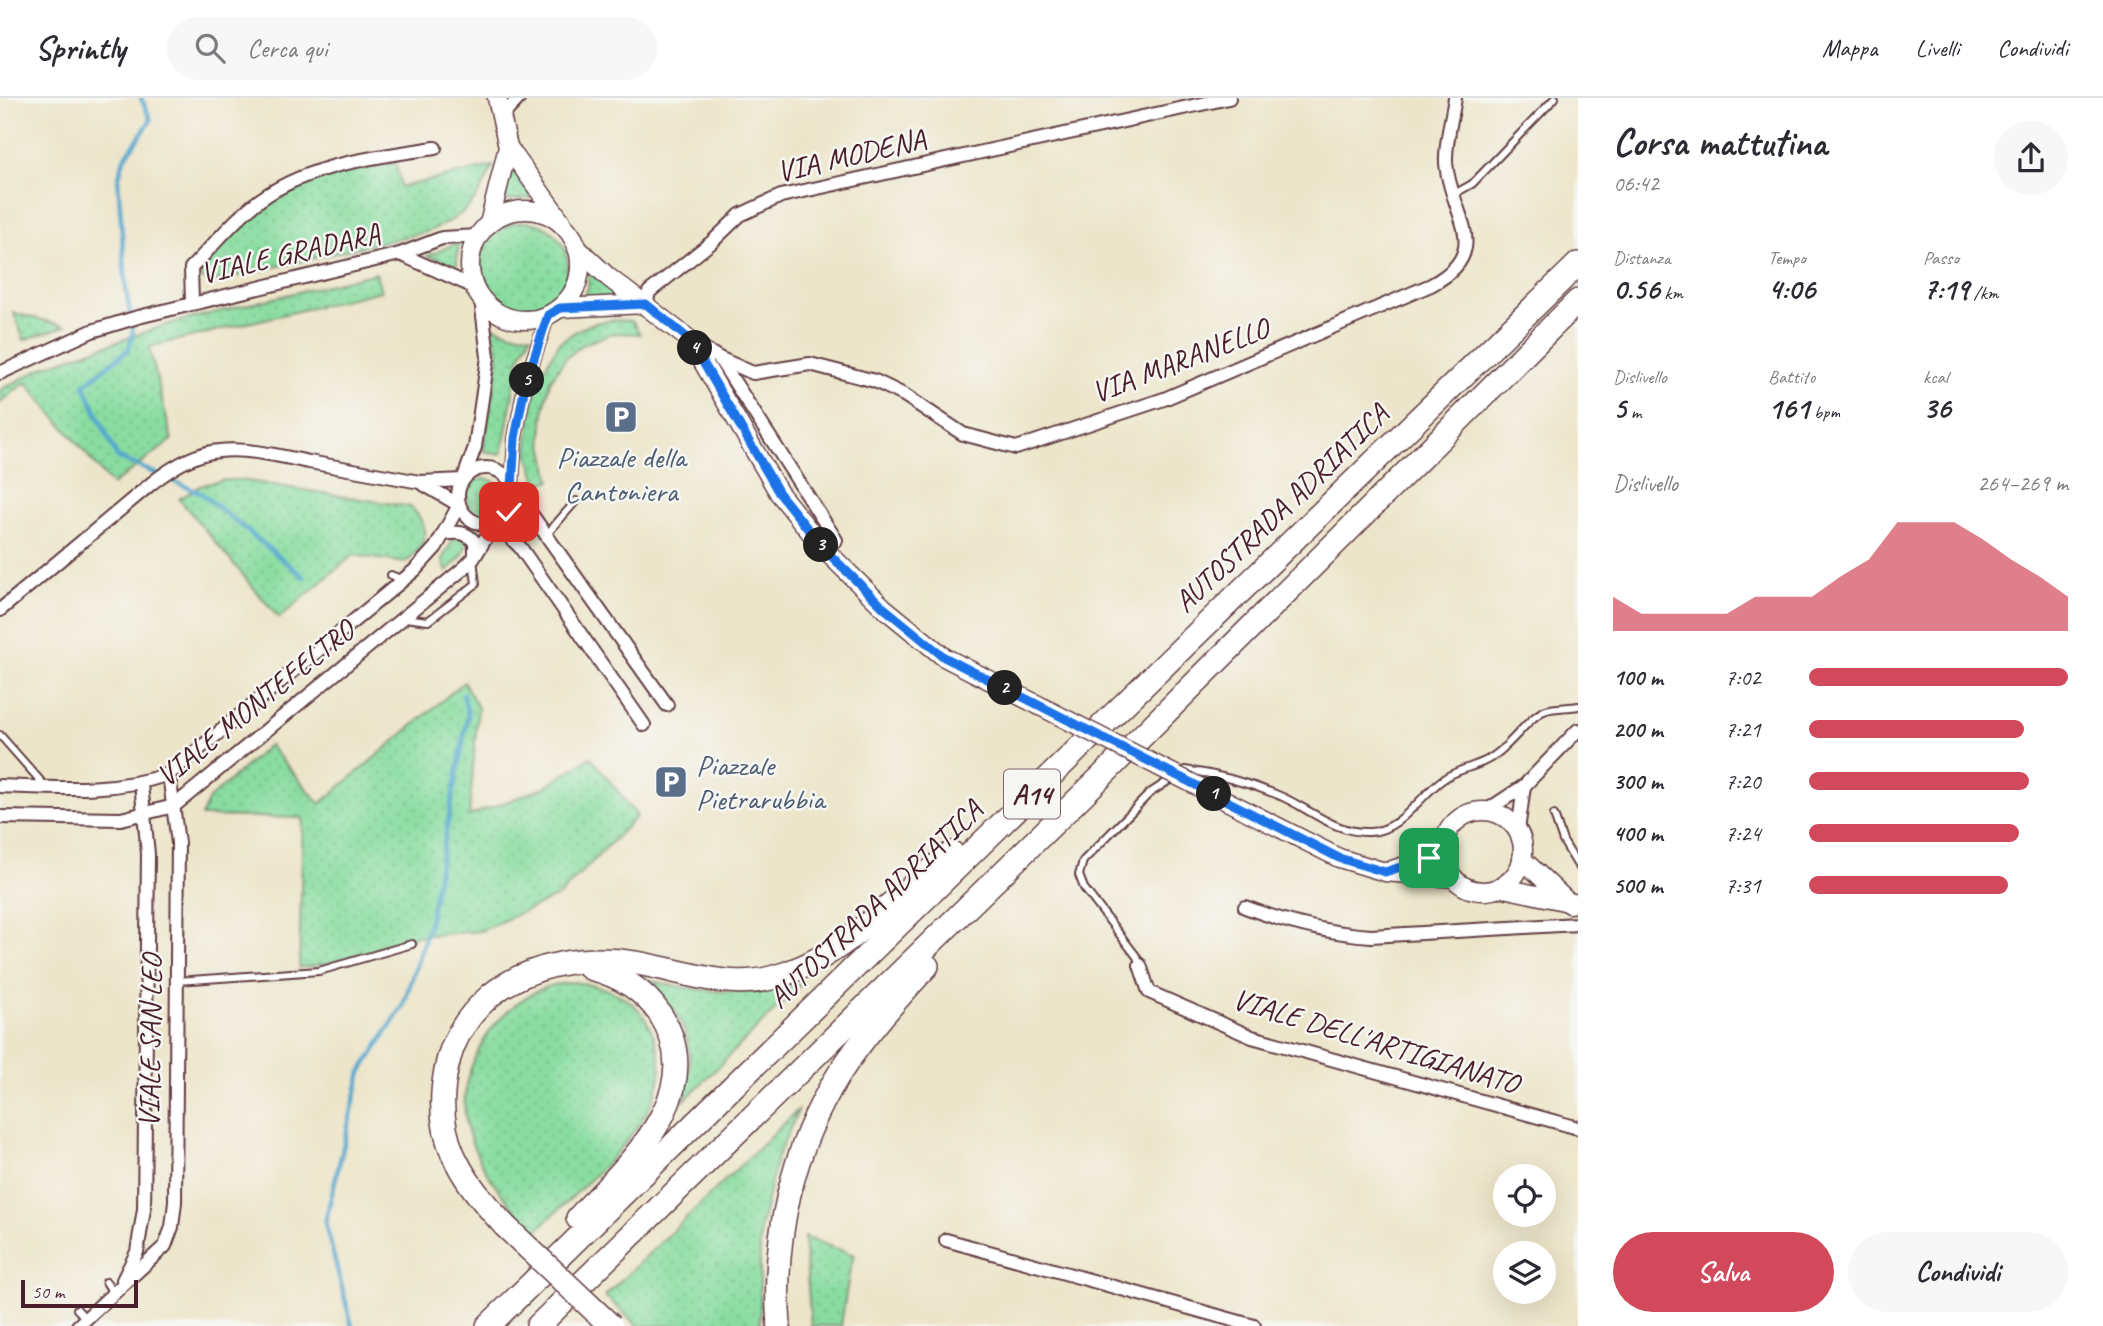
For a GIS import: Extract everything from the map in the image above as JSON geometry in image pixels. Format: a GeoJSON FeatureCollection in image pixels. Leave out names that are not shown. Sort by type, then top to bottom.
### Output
{"type":"FeatureCollection","features":[{"type":"Feature","properties":{"kind":"highway","name":"AUTOSTRADA ADRIATICA"},"geometry":{"type":"LineString","coordinates":[[488,1326],[1578,264]]}},
{"type":"Feature","properties":{"kind":"highway","name":"AUTOSTRADA ADRIATICA"},"geometry":{"type":"LineString","coordinates":[[538,1326],[1102,776],[1578,301]]}},
{"type":"Feature","properties":{"kind":"highway"},"geometry":{"type":"LineString","coordinates":[[611,1326],[505,1226],[466,1180],[451,1153],[443,1107],[443,1086],[450,1054],[463,1026],[480,1005],[500,988],[532,971],[567,963],[604,959],[638,963],[688,976],[742,982],[768,979],[817,962],[842,946],[1078,749]]}},
{"type":"Feature","properties":{"kind":"highway"},"geometry":{"type":"LineString","coordinates":[[779,1326],[780,1251],[791,1183],[805,1139],[839,1074],[885,1012],[1102,776]]}},
{"type":"Feature","properties":{"kind":"highway"},"geometry":{"type":"LineString","coordinates":[[480,1326],[635,1155],[656,1126],[671,1096],[675,1051],[669,1029],[648,998],[620,978],[567,963]]}},
{"type":"Feature","properties":{"kind":"street"},"geometry":{"type":"LineString","coordinates":[[420,482],[459,505],[470,519],[478,523],[495,523],[509,512],[514,496],[512,487],[515,438],[525,386],[554,312],[571,295],[578,280],[580,264],[577,248],[569,231],[508,147],[498,98]]}},
{"type":"Feature","properties":{"kind":"street"},"geometry":{"type":"LineString","coordinates":[[502,116],[519,98]]}},
{"type":"Feature","properties":{"kind":"street","name":"VIA MODENA"},"geometry":{"type":"LineString","coordinates":[[646,304],[649,292],[712,242],[740,215],[782,196],[1229,98]]}},
{"type":"Feature","properties":{"kind":"street","name":"VIA MARANELLO"},"geometry":{"type":"LineString","coordinates":[[719,358],[753,373],[810,364],[875,381],[904,395],[963,434],[1016,448],[1164,399],[1449,275],[1463,258],[1466,241],[1446,162],[1455,98]]}},
{"type":"Feature","properties":{"kind":"street"},"geometry":{"type":"LineString","coordinates":[[459,505],[459,488],[475,447],[488,357],[478,293],[470,270],[471,252],[484,230],[508,147]]}},
{"type":"Feature","properties":{"kind":"street"},"geometry":{"type":"LineString","coordinates":[[192,303],[191,268],[252,206],[283,186],[303,176],[374,157],[435,148]]}},
{"type":"Feature","properties":{"kind":"street"},"geometry":{"type":"LineString","coordinates":[[484,230],[504,214],[521,210],[539,212],[555,219],[569,231]]}},
{"type":"Feature","properties":{"kind":"street","name":"VIALE GRADARA"},"geometry":{"type":"LineString","coordinates":[[0,373],[92,331],[124,321],[400,254],[442,238],[484,230]]}},
{"type":"Feature","properties":{"kind":"street"},"geometry":{"type":"LineString","coordinates":[[577,248],[608,276],[690,340],[719,358],[836,540]]}},
{"type":"Feature","properties":{"kind":"street","name":"VIALE GRADARA"},"geometry":{"type":"LineString","coordinates":[[400,254],[478,293]]}},
{"type":"Feature","properties":{"kind":"street"},"geometry":{"type":"LineString","coordinates":[[478,293],[495,312],[512,319],[530,320],[554,312],[646,304]]}},
{"type":"Feature","properties":{"kind":"street"},"geometry":{"type":"LineString","coordinates":[[690,340],[779,493],[824,549],[884,608],[944,657],[1339,858],[1385,872],[1454,878]]}},
{"type":"Feature","properties":{"kind":"street"},"geometry":{"type":"LineString","coordinates":[[0,610],[152,483],[170,469],[195,457],[217,451],[238,451],[280,456],[420,482],[463,480],[477,470],[494,469],[508,479],[667,705]]}},
{"type":"Feature","properties":{"kind":"street","name":"VIALE MONTEFELTRO"},"geometry":{"type":"LineString","coordinates":[[0,786],[113,788],[141,784],[169,774],[322,640],[436,547],[459,505]]}},
{"type":"Feature","properties":{"kind":"street"},"geometry":{"type":"LineString","coordinates":[[495,523],[520,547],[644,725]]}},
{"type":"Feature","properties":{"kind":"street","name":"VIALE MONTEFELTRO"},"geometry":{"type":"LineString","coordinates":[[0,817],[121,819],[174,806],[404,618],[474,557],[495,523]]}},
{"type":"Feature","properties":{"kind":"street"},"geometry":{"type":"LineString","coordinates":[[444,534],[461,531],[469,535],[475,542],[474,557]]}},
{"type":"Feature","properties":{"kind":"street"},"geometry":{"type":"LineString","coordinates":[[1486,811],[1504,817],[1517,831],[1523,849],[1522,859],[1514,876],[1499,887],[1480,891],[1470,889],[1454,878],[1445,862],[1444,843],[1447,834],[1459,819],[1467,814],[1486,811],[1524,786],[1578,730]]}},
{"type":"Feature","properties":{"kind":"street","name":"VIALE SAN LEO"},"geometry":{"type":"LineString","coordinates":[[81,1318],[113,1287],[164,1246],[172,1227],[175,1202],[178,843],[169,774]]}},
{"type":"Feature","properties":{"kind":"street","name":"VIALE SAN LEO"},"geometry":{"type":"LineString","coordinates":[[113,1287],[137,1252],[144,1209],[148,854],[141,784]]}},
{"type":"Feature","properties":{"kind":"street"},"geometry":{"type":"LineString","coordinates":[[1517,831],[1524,786]]}},
{"type":"Feature","properties":{"kind":"street"},"geometry":{"type":"LineString","coordinates":[[1385,872],[1429,858],[1444,843]]}},
{"type":"Feature","properties":{"kind":"street"},"geometry":{"type":"LineString","coordinates":[[1522,859],[1574,904]]}},
{"type":"Feature","properties":{"kind":"street"},"geometry":{"type":"LineString","coordinates":[[1499,887],[1574,904]]}},
{"type":"Feature","properties":{"kind":"street"},"geometry":{"type":"LineString","coordinates":[[1245,907],[1300,926],[1337,934],[1371,936],[1578,924]]}},
{"type":"Feature","properties":{"kind":"street","name":"VIALE DELL'ARTIGIANATO"},"geometry":{"type":"LineString","coordinates":[[1140,964],[1149,992],[1252,1037],[1578,1128]]}},
{"type":"Feature","properties":{"kind":"street"},"geometry":{"type":"LineString","coordinates":[[946,1240],[1254,1326]]}},
{"type":"Feature","properties":{"kind":"lane"},"geometry":{"type":"LineString","coordinates":[[1454,194],[1472,184],[1555,98]]}},
{"type":"Feature","properties":{"kind":"lane"},"geometry":{"type":"LineString","coordinates":[[547,534],[576,501]]}},
{"type":"Feature","properties":{"kind":"lane"},"geometry":{"type":"LineString","coordinates":[[404,618],[428,621],[475,584],[474,557]]}},
{"type":"Feature","properties":{"kind":"lane"},"geometry":{"type":"LineString","coordinates":[[1140,964],[1084,888],[1079,875],[1083,860],[1150,793],[1185,770],[1240,782],[1276,794],[1316,817],[1354,830],[1370,832],[1385,828],[1400,818],[1441,780],[1504,750],[1545,710],[1578,706]]}},
{"type":"Feature","properties":{"kind":"lane"},"geometry":{"type":"LineString","coordinates":[[0,735],[46,787]]}},
{"type":"Feature","properties":{"kind":"lane"},"geometry":{"type":"LineString","coordinates":[[1555,815],[1563,841],[1578,866]]}},
{"type":"Feature","properties":{"kind":"lane"},"geometry":{"type":"LineString","coordinates":[[177,981],[318,971],[412,944]]}},
{"type":"Feature","properties":{"kind":"green space"},"geometry":{"type":"Polygon","coordinates":[[[396,163],[401,187],[493,166],[468,208],[439,227],[210,282],[202,279],[200,269],[223,244],[261,209],[290,190],[327,176],[396,163]]]}},
{"type":"Feature","properties":{"kind":"green space"},"geometry":{"type":"Polygon","coordinates":[[[513,166],[533,198],[500,201],[513,166]]]}},
{"type":"Feature","properties":{"kind":"green space"},"geometry":{"type":"Polygon","coordinates":[[[515,222],[533,222],[549,229],[561,241],[568,257],[568,275],[561,291],[549,303],[533,310],[515,310],[499,303],[487,291],[480,275],[480,257],[487,241],[499,229],[515,222]]]}},
{"type":"Feature","properties":{"kind":"green space"},"geometry":{"type":"Polygon","coordinates":[[[459,242],[456,270],[444,261],[427,256],[459,242]]]}},
{"type":"Feature","properties":{"kind":"green space"},"geometry":{"type":"Polygon","coordinates":[[[589,269],[626,298],[580,304],[588,288],[589,269]]]}},
{"type":"Feature","properties":{"kind":"green space"},"geometry":{"type":"Polygon","coordinates":[[[376,273],[381,291],[149,347],[172,440],[112,485],[26,382],[0,403],[0,390],[46,366],[172,323],[376,273]]]}},
{"type":"Feature","properties":{"kind":"green space"},"geometry":{"type":"Polygon","coordinates":[[[14,313],[66,326],[24,340],[14,313]]]}},
{"type":"Feature","properties":{"kind":"green space"},"geometry":{"type":"Polygon","coordinates":[[[632,321],[640,334],[612,333],[582,345],[565,359],[550,381],[544,409],[542,440],[551,481],[538,484],[529,457],[528,439],[536,382],[560,342],[594,323],[632,321]]]}},
{"type":"Feature","properties":{"kind":"green space"},"geometry":{"type":"Polygon","coordinates":[[[492,326],[511,333],[531,335],[519,359],[502,454],[483,451],[498,352],[492,326]]]}},
{"type":"Feature","properties":{"kind":"green space"},"geometry":{"type":"Polygon","coordinates":[[[485,479],[498,484],[503,497],[498,510],[485,515],[472,510],[467,497],[472,484],[485,479]]]}},
{"type":"Feature","properties":{"kind":"green space"},"geometry":{"type":"Polygon","coordinates":[[[223,480],[241,480],[411,507],[422,522],[422,543],[405,563],[353,555],[279,618],[179,499],[200,486],[223,480]]]}},
{"type":"Feature","properties":{"kind":"green space"},"geometry":{"type":"Polygon","coordinates":[[[455,536],[468,541],[462,556],[447,572],[442,559],[455,536]]]}},
{"type":"Feature","properties":{"kind":"green space"},"geometry":{"type":"Polygon","coordinates":[[[464,682],[478,708],[469,816],[543,788],[591,757],[637,816],[559,896],[480,931],[417,936],[326,964],[299,968],[303,818],[201,816],[209,799],[269,745],[320,804],[464,682]]]}},
{"type":"Feature","properties":{"kind":"green space"},"geometry":{"type":"Polygon","coordinates":[[[647,980],[724,992],[760,990],[802,983],[684,1101],[690,1067],[687,1038],[678,1016],[647,980]]]}},
{"type":"Feature","properties":{"kind":"green space"},"geometry":{"type":"Polygon","coordinates":[[[573,982],[608,990],[637,1008],[655,1040],[660,1057],[660,1075],[655,1096],[628,1139],[590,1180],[535,1232],[497,1187],[474,1149],[465,1113],[466,1090],[480,1047],[508,1011],[526,997],[546,987],[573,982]]]}},
{"type":"Feature","properties":{"kind":"green space"},"geometry":{"type":"Polygon","coordinates":[[[799,1109],[777,1157],[760,1230],[760,1326],[638,1326],[605,1296],[799,1109]]]}},
{"type":"Feature","properties":{"kind":"green space"},"geometry":{"type":"Polygon","coordinates":[[[804,1237],[854,1255],[841,1326],[811,1326],[804,1237]]]}},
{"type":"Feature","properties":{"kind":"waterway"},"geometry":{"type":"LineString","coordinates":[[141,98],[151,120],[124,159],[118,179],[126,289],[133,333],[129,349],[84,385],[117,457],[201,493],[304,577]]}},
{"type":"Feature","properties":{"kind":"waterway"},"geometry":{"type":"LineString","coordinates":[[352,1326],[325,1223],[361,1072],[403,1006],[428,928],[468,715],[463,694]]}},
{"type":"Feature","properties":{"kind":"place","name":"Piazzale della Cantoniera"},"geometry":{"type":"Point","coordinates":[621,417]}},
{"type":"Feature","properties":{"kind":"place","name":"Piazzale Pietrarubbia"},"geometry":{"type":"Point","coordinates":[671,782]}},
{"type":"Feature","properties":{"kind":"route"},"geometry":{"type":"LineString","coordinates":[[509,512],[514,496],[512,487],[515,438],[525,386],[548,315],[560,308],[646,304],[690,340],[779,493],[824,549],[884,608],[944,657],[1339,858],[1385,872],[1429,858]]}}]}
